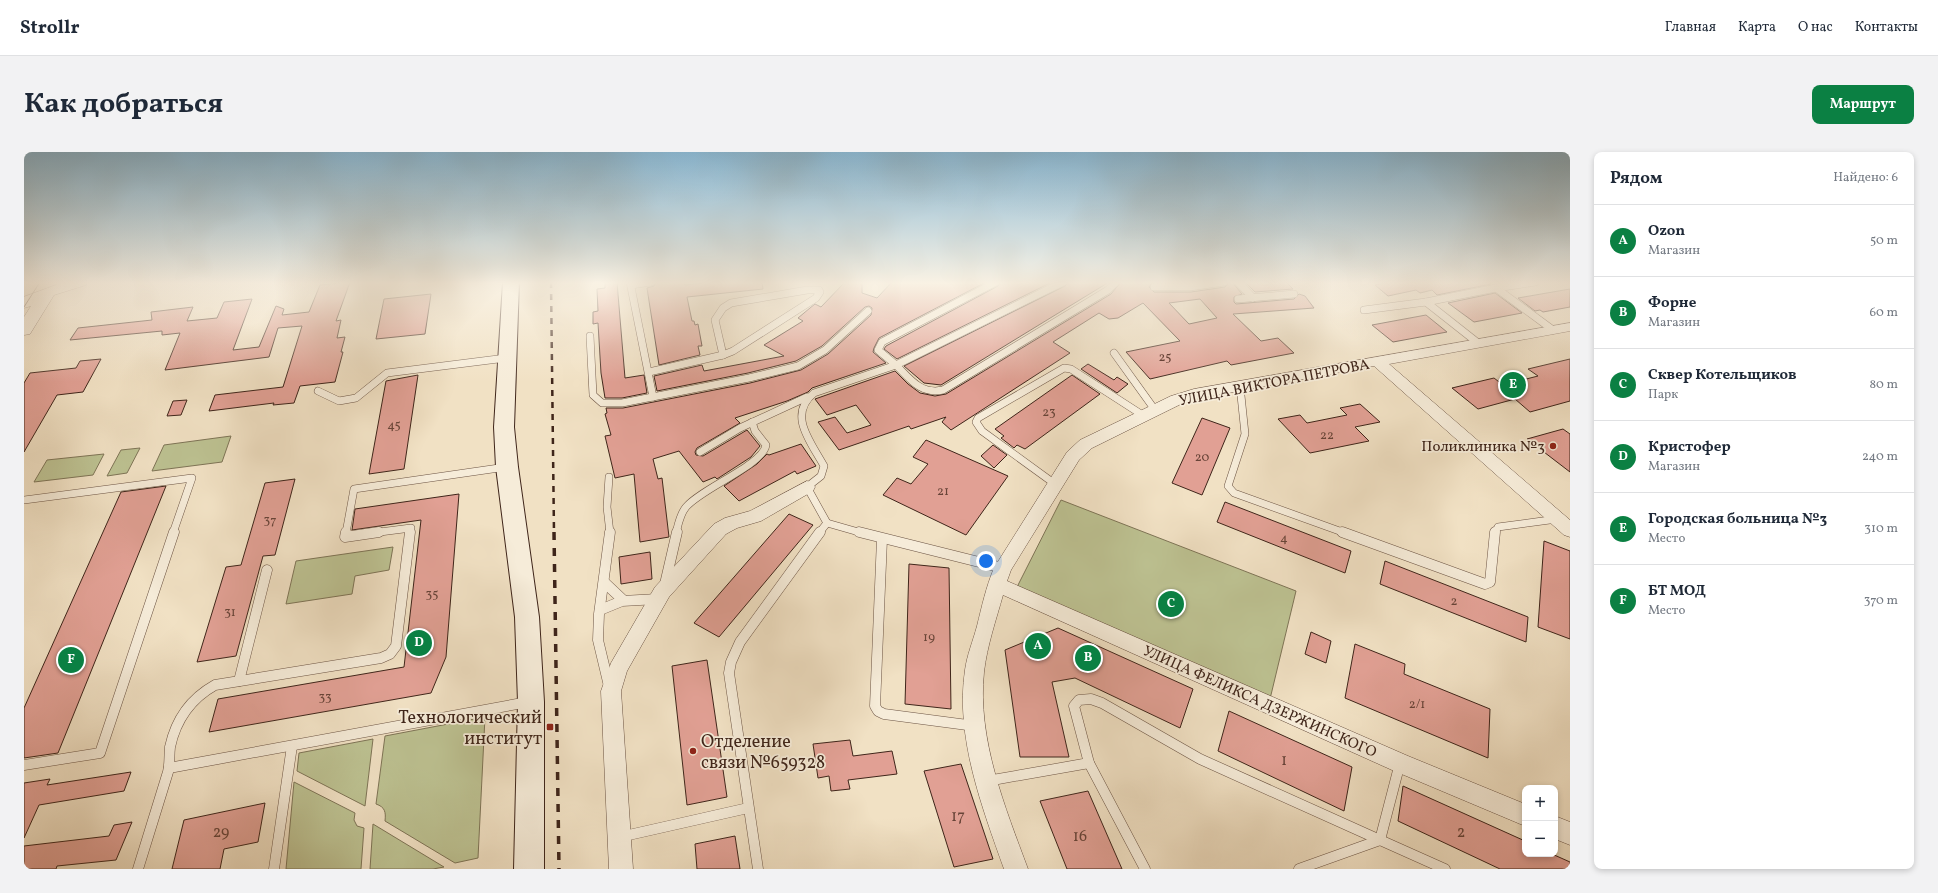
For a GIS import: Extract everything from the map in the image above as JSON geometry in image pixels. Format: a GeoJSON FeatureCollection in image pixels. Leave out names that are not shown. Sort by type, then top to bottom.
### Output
{"type":"FeatureCollection","features":[{"type":"Feature","properties":{"kind":"main road"},"geometry":{"type":"LineString","coordinates":[[509,315],[504,427],[507,467],[527,617],[531,702],[529,869]]}},
{"type":"Feature","properties":{"kind":"street"},"geometry":{"type":"LineString","coordinates":[[24,330],[33,315]]}},
{"type":"Feature","properties":{"kind":"street","name":"УЛИЦА ВИКТОРА ПЕТРОВА"},"geometry":{"type":"LineString","coordinates":[[1016,869],[986,782],[976,726],[974,675],[1000,576],[1073,456],[1086,444],[1185,397],[1570,327]]}},
{"type":"Feature","properties":{"kind":"street"},"geometry":{"type":"LineString","coordinates":[[1377,361],[1570,530]]}},
{"type":"Feature","properties":{"kind":"street"},"geometry":{"type":"LineString","coordinates":[[620,869],[611,691],[618,669],[660,596],[724,526],[755,516],[807,487]]}},
{"type":"Feature","properties":{"kind":"street","name":"УЛИЦА ФЕЛИКСА ДЗЕРЖИНСКОГО"},"geometry":{"type":"LineString","coordinates":[[1000,576],[1400,763],[1522,814]]}},
{"type":"Feature","properties":{"kind":"street"},"geometry":{"type":"LineString","coordinates":[[1558,828],[1570,834]]}},
{"type":"Feature","properties":{"kind":"lane"},"geometry":{"type":"LineString","coordinates":[[638,315],[653,397]]}},
{"type":"Feature","properties":{"kind":"lane"},"geometry":{"type":"LineString","coordinates":[[719,315],[715,320],[723,355]]}},
{"type":"Feature","properties":{"kind":"lane"},"geometry":{"type":"LineString","coordinates":[[649,372],[723,355],[733,351],[789,315]]}},
{"type":"Feature","properties":{"kind":"lane"},"geometry":{"type":"LineString","coordinates":[[590,336],[593,391],[602,403],[613,404],[749,378],[798,366],[825,350],[863,315]]}},
{"type":"Feature","properties":{"kind":"lane"},"geometry":{"type":"LineString","coordinates":[[932,315],[882,342],[878,347],[878,350],[896,365],[919,389],[932,392],[943,390],[1066,315]]}},
{"type":"Feature","properties":{"kind":"lane"},"geometry":{"type":"LineString","coordinates":[[700,452],[724,436],[808,396],[896,365],[996,315]]}},
{"type":"Feature","properties":{"kind":"lane"},"geometry":{"type":"LineString","coordinates":[[1443,315],[1478,343]]}},
{"type":"Feature","properties":{"kind":"lane"},"geometry":{"type":"LineString","coordinates":[[1533,315],[1553,330]]}},
{"type":"Feature","properties":{"kind":"lane"},"geometry":{"type":"LineString","coordinates":[[1114,353],[1149,413]]}},
{"type":"Feature","properties":{"kind":"lane"},"geometry":{"type":"LineString","coordinates":[[318,391],[339,400],[356,398],[387,373],[506,358]]}},
{"type":"Feature","properties":{"kind":"lane"},"geometry":{"type":"LineString","coordinates":[[1055,484],[978,427],[976,422],[978,418],[1064,368],[1071,369],[1149,413]]}},
{"type":"Feature","properties":{"kind":"lane"},"geometry":{"type":"LineString","coordinates":[[1240,386],[1245,434],[1228,486],[1234,493],[1485,584],[1490,582],[1495,531],[1498,527],[1557,519]]}},
{"type":"Feature","properties":{"kind":"lane"},"geometry":{"type":"LineString","coordinates":[[808,396],[802,410],[801,419],[804,429],[824,466],[821,476],[807,487],[827,523],[1000,576]]}},
{"type":"Feature","properties":{"kind":"lane"},"geometry":{"type":"LineString","coordinates":[[600,610],[623,600],[660,596],[679,522],[685,508],[700,494],[749,464],[765,451],[766,445],[756,431],[752,422]]}},
{"type":"Feature","properties":{"kind":"lane"},"geometry":{"type":"LineString","coordinates":[[138,869],[169,768],[168,754],[172,740],[187,709],[200,693],[215,685],[381,658],[390,654],[396,646],[411,528],[345,537],[354,489],[507,467]]}},
{"type":"Feature","properties":{"kind":"lane"},"geometry":{"type":"LineString","coordinates":[[608,477],[607,507],[610,535],[600,610],[598,640],[611,691]]}},
{"type":"Feature","properties":{"kind":"lane"},"geometry":{"type":"LineString","coordinates":[[24,500],[192,478],[100,753],[24,765]]}},
{"type":"Feature","properties":{"kind":"lane"},"geometry":{"type":"LineString","coordinates":[[758,869],[730,687],[731,662],[740,642],[827,523]]}},
{"type":"Feature","properties":{"kind":"lane"},"geometry":{"type":"LineString","coordinates":[[882,539],[876,706],[878,711],[884,714],[976,726]]}},
{"type":"Feature","properties":{"kind":"lane"},"geometry":{"type":"LineString","coordinates":[[239,681],[267,570]]}},
{"type":"Feature","properties":{"kind":"lane"},"geometry":{"type":"LineString","coordinates":[[604,582],[623,600]]}},
{"type":"Feature","properties":{"kind":"lane"},"geometry":{"type":"LineString","coordinates":[[1145,869],[1089,763],[1074,706],[1075,702],[1080,699],[1102,703],[1200,759],[1445,869]]}},
{"type":"Feature","properties":{"kind":"lane"},"geometry":{"type":"LineString","coordinates":[[169,768],[531,702]]}},
{"type":"Feature","properties":{"kind":"lane"},"geometry":{"type":"LineString","coordinates":[[274,869],[292,746]]}},
{"type":"Feature","properties":{"kind":"lane"},"geometry":{"type":"LineString","coordinates":[[986,782],[1089,763]]}},
{"type":"Feature","properties":{"kind":"lane"},"geometry":{"type":"LineString","coordinates":[[1380,840],[1400,763]]}},
{"type":"Feature","properties":{"kind":"lane"},"geometry":{"type":"LineString","coordinates":[[618,837],[748,808]]}},
{"type":"Feature","properties":{"kind":"lane"},"geometry":{"type":"LineString","coordinates":[[1299,869],[1380,840]]}},
{"type":"Feature","properties":{"kind":"green space"},"geometry":{"type":"Polygon","coordinates":[[[231,436],[222,462],[152,471],[164,445],[231,436]]]}},
{"type":"Feature","properties":{"kind":"green space"},"geometry":{"type":"Polygon","coordinates":[[[140,448],[127,473],[107,476],[121,450],[140,448]]]}},
{"type":"Feature","properties":{"kind":"green space"},"geometry":{"type":"Polygon","coordinates":[[[104,454],[93,475],[34,482],[47,460],[104,454]]]}},
{"type":"Feature","properties":{"kind":"green space"},"geometry":{"type":"Polygon","coordinates":[[[1061,500],[1296,591],[1270,699],[1016,589],[1061,500]]]}},
{"type":"Feature","properties":{"kind":"green space"},"geometry":{"type":"Polygon","coordinates":[[[393,547],[389,570],[355,576],[352,594],[286,604],[296,561],[393,547]]]}},
{"type":"Feature","properties":{"kind":"green space"},"geometry":{"type":"Polygon","coordinates":[[[485,717],[478,858],[455,863],[385,821],[384,810],[376,804],[385,736],[485,717]]]}},
{"type":"Feature","properties":{"kind":"green space"},"geometry":{"type":"Polygon","coordinates":[[[373,739],[365,806],[297,771],[299,753],[373,739]]]}},
{"type":"Feature","properties":{"kind":"green space"},"geometry":{"type":"Polygon","coordinates":[[[294,782],[355,813],[354,820],[357,826],[364,828],[361,869],[286,869],[294,782]]]}},
{"type":"Feature","properties":{"kind":"green space"},"geometry":{"type":"Polygon","coordinates":[[[373,824],[444,867],[433,869],[370,869],[373,824]]]}},
{"type":"Feature","properties":{"kind":"building"},"geometry":{"type":"Polygon","coordinates":[[[151,315],[189,315],[187,321],[217,318],[218,315],[246,315],[233,350],[259,347],[272,315],[338,315],[336,321],[341,320],[337,338],[345,337],[341,352],[343,352],[335,382],[300,386],[294,403],[273,405],[274,403],[209,411],[215,395],[283,387],[302,326],[278,328],[269,357],[165,370],[180,333],[162,335],[162,331],[70,340],[78,328],[152,320],[151,315]]]}},
{"type":"Feature","properties":{"kind":"building"},"geometry":{"type":"Polygon","coordinates":[[[381,315],[428,315],[425,334],[376,339],[381,315]]]}},
{"type":"Feature","properties":{"kind":"building"},"geometry":{"type":"Polygon","coordinates":[[[593,315],[620,315],[625,378],[644,375],[647,393],[622,398],[605,398],[601,373],[598,323],[593,324],[593,315]]]}},
{"type":"Feature","properties":{"kind":"building"},"geometry":{"type":"Polygon","coordinates":[[[651,315],[691,315],[695,325],[698,324],[702,346],[698,346],[700,355],[659,365],[651,315]]]}},
{"type":"Feature","properties":{"kind":"building"},"geometry":{"type":"Polygon","coordinates":[[[801,315],[856,315],[822,346],[796,361],[748,373],[657,391],[654,376],[702,365],[704,371],[784,356],[764,345],[803,321],[798,318],[801,315]]]}},
{"type":"Feature","properties":{"kind":"building"},"geometry":{"type":"Polygon","coordinates":[[[870,315],[922,315],[879,338],[873,352],[886,363],[812,388],[808,392],[787,401],[735,418],[740,423],[697,448],[695,452],[696,455],[703,456],[747,430],[760,446],[751,457],[717,479],[715,477],[703,482],[679,451],[653,459],[658,479],[662,478],[669,537],[640,542],[634,474],[615,478],[605,436],[611,435],[605,414],[607,413],[606,408],[623,408],[750,383],[801,370],[828,354],[870,315]]]}},
{"type":"Feature","properties":{"kind":"building"},"geometry":{"type":"Polygon","coordinates":[[[943,315],[985,315],[897,359],[884,349],[886,346],[943,315]]]}},
{"type":"Feature","properties":{"kind":"building"},"geometry":{"type":"Polygon","coordinates":[[[1006,315],[1054,315],[941,385],[924,383],[904,366],[1006,315]]]}},
{"type":"Feature","properties":{"kind":"building"},"geometry":{"type":"Polygon","coordinates":[[[1076,315],[1095,315],[1053,342],[1070,353],[951,430],[942,422],[946,417],[911,429],[909,426],[839,450],[818,422],[835,417],[847,433],[871,425],[856,405],[827,415],[815,399],[895,371],[920,393],[935,396],[946,394],[1076,315]]]}},
{"type":"Feature","properties":{"kind":"building"},"geometry":{"type":"Polygon","coordinates":[[[1103,315],[1122,315],[1118,318],[1109,319],[1103,315]]]}},
{"type":"Feature","properties":{"kind":"building"},"geometry":{"type":"Polygon","coordinates":[[[1155,315],[1181,315],[1189,324],[1217,318],[1215,315],[1235,315],[1261,341],[1278,338],[1294,353],[1231,365],[1227,361],[1150,379],[1126,352],[1180,341],[1155,315]]]}},
{"type":"Feature","properties":{"kind":"building"},"geometry":{"type":"Polygon","coordinates":[[[1427,315],[1447,332],[1393,342],[1372,325],[1427,315]]]}},
{"type":"Feature","properties":{"kind":"building"},"geometry":{"type":"Polygon","coordinates":[[[1465,315],[1509,315],[1474,322],[1465,315]]]}},
{"type":"Feature","properties":{"kind":"building"},"geometry":{"type":"Polygon","coordinates":[[[101,359],[83,392],[57,395],[24,452],[24,383],[30,373],[76,368],[80,361],[101,359]]]}},
{"type":"Feature","properties":{"kind":"building"},"geometry":{"type":"Polygon","coordinates":[[[1570,359],[1570,401],[1530,412],[1515,399],[1478,409],[1452,388],[1494,378],[1503,385],[1538,376],[1528,369],[1570,359]]]}},
{"type":"Feature","properties":{"kind":"building"},"geometry":{"type":"Polygon","coordinates":[[[1088,364],[1114,380],[1117,377],[1128,384],[1117,393],[1081,369],[1088,364]]]}},
{"type":"Feature","properties":{"kind":"building"},"geometry":{"type":"Polygon","coordinates":[[[418,375],[404,469],[369,474],[386,381],[418,375]]]}},
{"type":"Feature","properties":{"kind":"building"},"geometry":{"type":"Polygon","coordinates":[[[1072,375],[1100,394],[1025,449],[1017,445],[1014,448],[1001,438],[1004,436],[995,429],[1072,375]]]}},
{"type":"Feature","properties":{"kind":"building"},"geometry":{"type":"Polygon","coordinates":[[[187,400],[181,415],[167,416],[173,401],[187,400]]]}},
{"type":"Feature","properties":{"kind":"building"},"geometry":{"type":"Polygon","coordinates":[[[1360,404],[1380,422],[1355,427],[1369,441],[1310,453],[1278,419],[1300,415],[1307,423],[1347,415],[1340,408],[1360,404]]]}},
{"type":"Feature","properties":{"kind":"building"},"geometry":{"type":"Polygon","coordinates":[[[1202,418],[1230,428],[1202,495],[1172,483],[1202,418]]]}},
{"type":"Feature","properties":{"kind":"building","name":"Поликлиника №3"},"geometry":{"type":"Polygon","coordinates":[[[1563,429],[1570,434],[1570,472],[1527,439],[1563,429]]]}},
{"type":"Feature","properties":{"kind":"building"},"geometry":{"type":"Polygon","coordinates":[[[926,440],[1008,476],[966,535],[883,495],[897,478],[911,484],[928,464],[913,457],[926,440]]]}},
{"type":"Feature","properties":{"kind":"building"},"geometry":{"type":"Polygon","coordinates":[[[801,444],[816,466],[797,474],[795,471],[739,501],[724,486],[757,464],[767,454],[769,455],[801,444]]]}},
{"type":"Feature","properties":{"kind":"building"},"geometry":{"type":"Polygon","coordinates":[[[993,445],[1007,455],[994,468],[981,456],[993,445]]]}},
{"type":"Feature","properties":{"kind":"building"},"geometry":{"type":"Polygon","coordinates":[[[295,479],[275,555],[263,556],[236,656],[197,662],[226,567],[241,565],[265,483],[295,479]]]}},
{"type":"Feature","properties":{"kind":"building"},"geometry":{"type":"Polygon","coordinates":[[[166,486],[58,753],[24,758],[24,708],[121,492],[166,486]]]}},
{"type":"Feature","properties":{"kind":"building"},"geometry":{"type":"Polygon","coordinates":[[[459,494],[446,657],[431,693],[209,732],[218,699],[404,667],[421,520],[352,530],[355,509],[459,494]]]}},
{"type":"Feature","properties":{"kind":"building"},"geometry":{"type":"Polygon","coordinates":[[[1225,502],[1351,551],[1345,573],[1217,522],[1225,502]]]}},
{"type":"Feature","properties":{"kind":"building"},"geometry":{"type":"Polygon","coordinates":[[[789,514],[813,525],[719,637],[694,623],[789,514]]]}},
{"type":"Feature","properties":{"kind":"building"},"geometry":{"type":"Polygon","coordinates":[[[1544,541],[1570,551],[1570,639],[1538,627],[1544,541]]]}},
{"type":"Feature","properties":{"kind":"building"},"geometry":{"type":"Polygon","coordinates":[[[650,552],[652,579],[621,584],[619,557],[650,552]]]}},
{"type":"Feature","properties":{"kind":"building"},"geometry":{"type":"Polygon","coordinates":[[[1385,561],[1528,617],[1526,642],[1380,584],[1385,561]]]}},
{"type":"Feature","properties":{"kind":"building"},"geometry":{"type":"Polygon","coordinates":[[[909,564],[949,568],[951,709],[905,704],[909,564]]]}},
{"type":"Feature","properties":{"kind":"building"},"geometry":{"type":"Polygon","coordinates":[[[1058,628],[1193,689],[1180,728],[1075,678],[1052,682],[1069,757],[1020,757],[1005,650],[1058,628]]]}},
{"type":"Feature","properties":{"kind":"building"},"geometry":{"type":"Polygon","coordinates":[[[1311,632],[1331,641],[1326,663],[1305,654],[1311,632]]]}},
{"type":"Feature","properties":{"kind":"building"},"geometry":{"type":"Polygon","coordinates":[[[1355,644],[1405,664],[1404,674],[1490,709],[1488,758],[1345,698],[1355,644]]]}},
{"type":"Feature","properties":{"kind":"building"},"geometry":{"type":"Polygon","coordinates":[[[707,660],[727,797],[687,805],[672,666],[707,660]]]}},
{"type":"Feature","properties":{"kind":"building"},"geometry":{"type":"Polygon","coordinates":[[[1229,711],[1352,767],[1344,811],[1218,751],[1229,711]]]}},
{"type":"Feature","properties":{"kind":"building"},"geometry":{"type":"Polygon","coordinates":[[[850,740],[853,756],[892,751],[897,774],[848,780],[850,789],[831,791],[829,776],[818,778],[813,744],[850,740]]]}},
{"type":"Feature","properties":{"kind":"building"},"geometry":{"type":"Polygon","coordinates":[[[961,764],[993,859],[954,867],[924,771],[961,764]]]}},
{"type":"Feature","properties":{"kind":"building"},"geometry":{"type":"Polygon","coordinates":[[[131,772],[124,791],[39,805],[24,838],[24,783],[50,779],[47,785],[131,772]]]}},
{"type":"Feature","properties":{"kind":"building"},"geometry":{"type":"Polygon","coordinates":[[[1403,786],[1522,840],[1522,857],[1558,857],[1570,862],[1570,869],[1500,869],[1398,821],[1403,786]]]}},
{"type":"Feature","properties":{"kind":"building"},"geometry":{"type":"Polygon","coordinates":[[[1088,791],[1122,869],[1067,869],[1040,801],[1088,791]]]}},
{"type":"Feature","properties":{"kind":"building"},"geometry":{"type":"Polygon","coordinates":[[[265,803],[258,842],[224,849],[220,869],[172,869],[184,820],[265,803]]]}},
{"type":"Feature","properties":{"kind":"building"},"geometry":{"type":"Polygon","coordinates":[[[132,822],[116,860],[57,866],[56,869],[24,869],[24,846],[109,836],[114,825],[132,822]]]}},
{"type":"Feature","properties":{"kind":"building"},"geometry":{"type":"Polygon","coordinates":[[[735,836],[740,869],[697,869],[695,844],[735,836]]]}},
{"type":"Feature","properties":{"kind":"railway"},"geometry":{"type":"LineString","coordinates":[[551,315],[554,533]]}},
{"type":"Feature","properties":{"kind":"railway"},"geometry":{"type":"LineString","coordinates":[[554,532],[559,869]]}},
{"type":"Feature","properties":{"kind":"place","name":"Городская больница №3"},"geometry":{"type":"Point","coordinates":[1513,385]}},
{"type":"Feature","properties":{"kind":"place","name":"Поликлиника №3"},"geometry":{"type":"Point","coordinates":[1553,446]}},
{"type":"Feature","properties":{"kind":"place","name":"Сквер Котельщиков"},"geometry":{"type":"Point","coordinates":[1171,604]}},
{"type":"Feature","properties":{"kind":"place","name":"Кристофер"},"geometry":{"type":"Point","coordinates":[419,643]}},
{"type":"Feature","properties":{"kind":"place","name":"Ozon"},"geometry":{"type":"Point","coordinates":[1038,646]}},
{"type":"Feature","properties":{"kind":"place","name":"Форне"},"geometry":{"type":"Point","coordinates":[1088,658]}},
{"type":"Feature","properties":{"kind":"place","name":"БТ МОД"},"geometry":{"type":"Point","coordinates":[71,660]}},
{"type":"Feature","properties":{"kind":"place","name":"Технологический институт"},"geometry":{"type":"Point","coordinates":[550,727]}},
{"type":"Feature","properties":{"kind":"place","name":"Отделение связи №659328"},"geometry":{"type":"Point","coordinates":[693,751]}}]}
